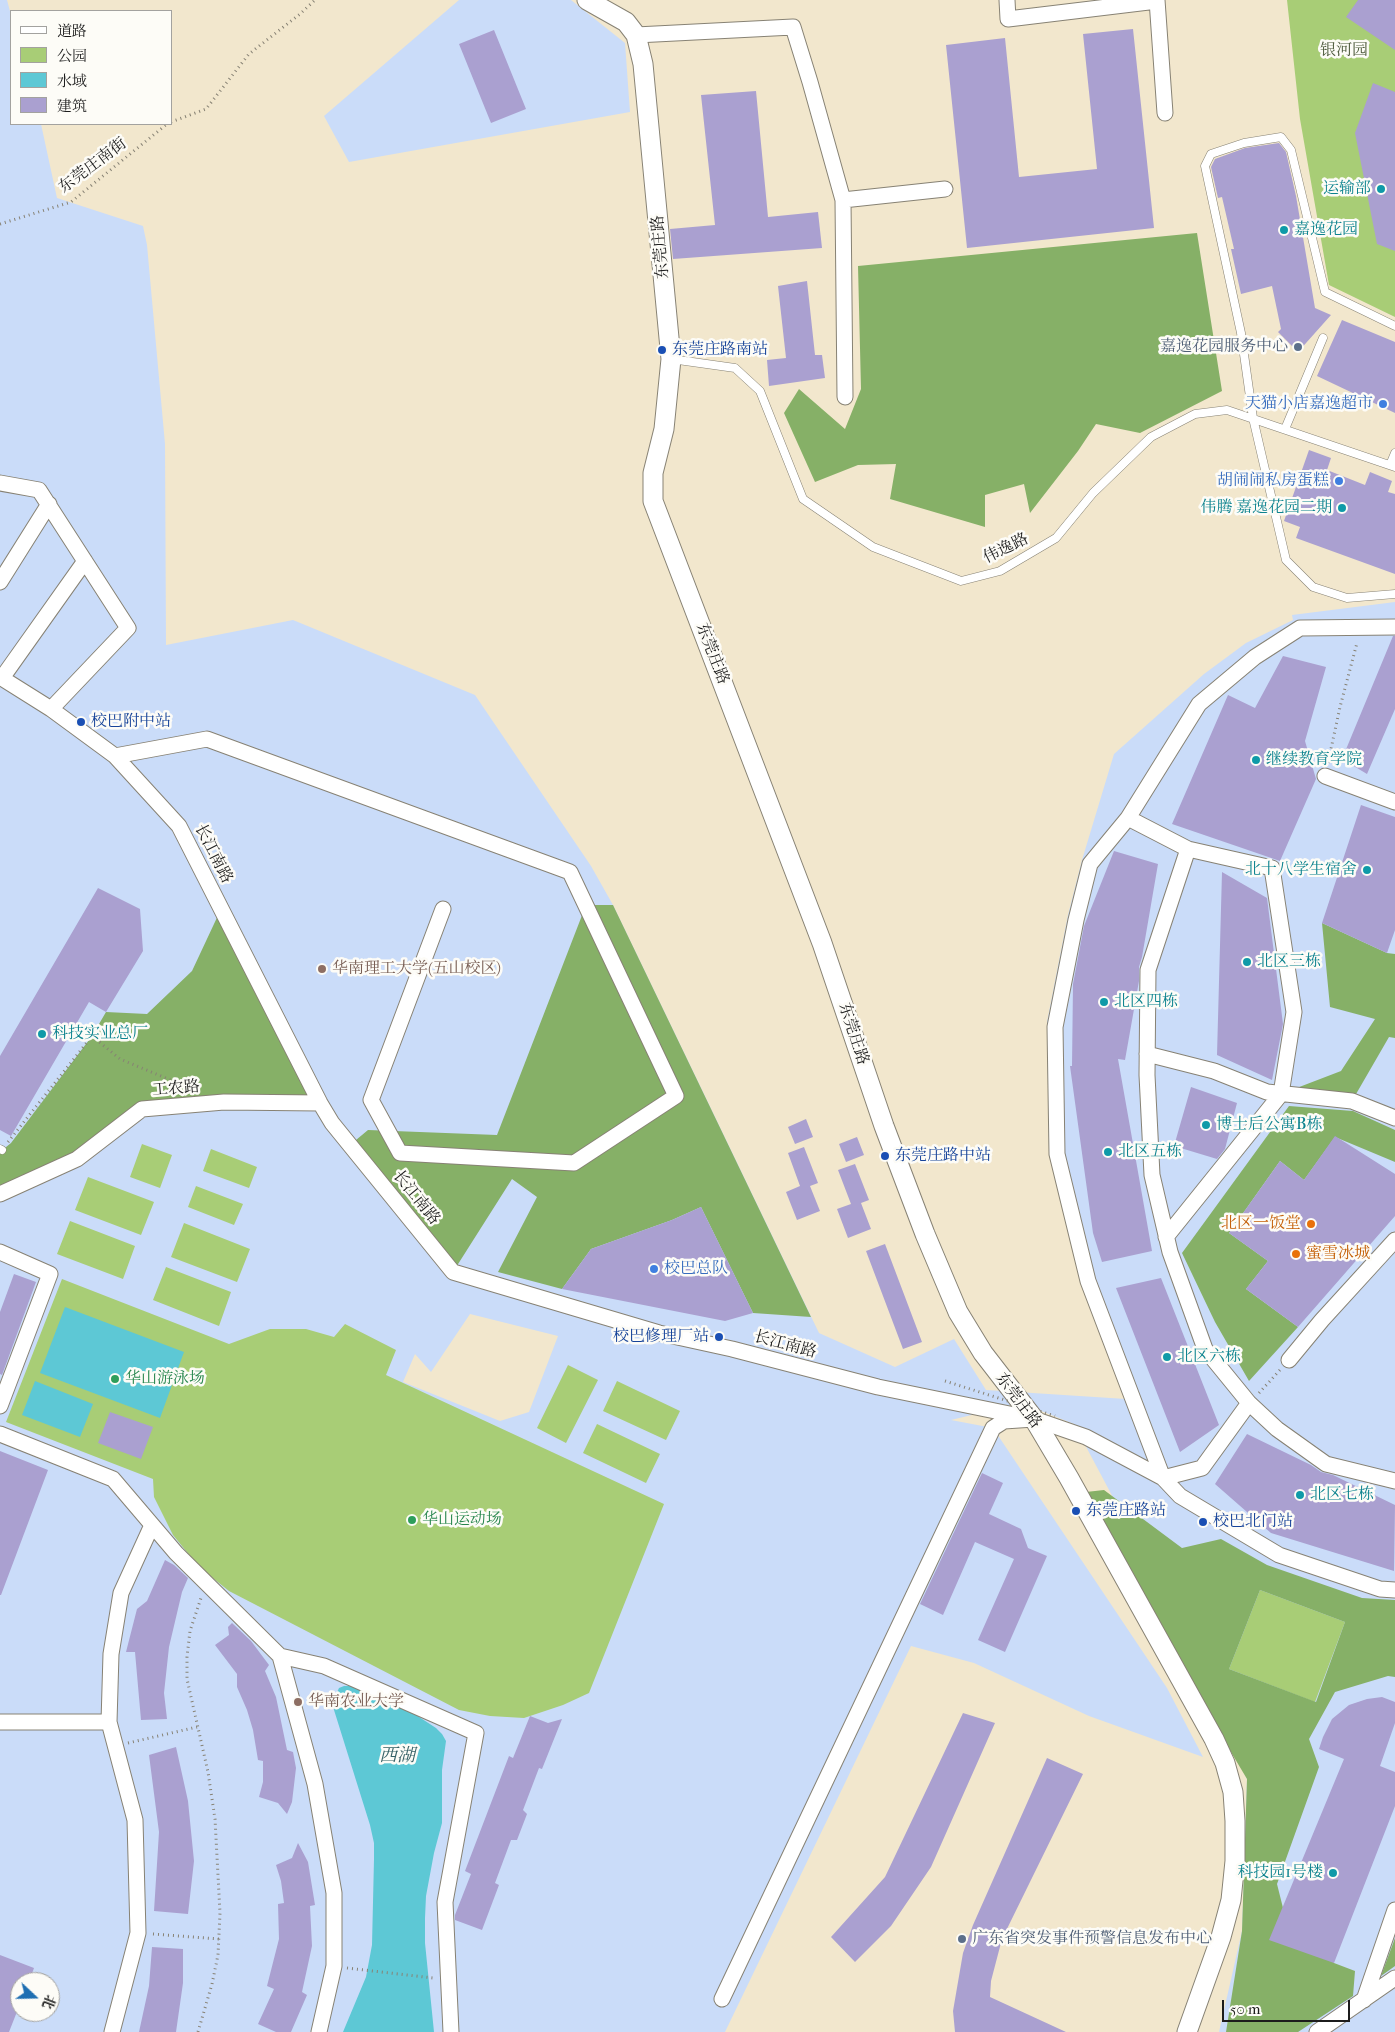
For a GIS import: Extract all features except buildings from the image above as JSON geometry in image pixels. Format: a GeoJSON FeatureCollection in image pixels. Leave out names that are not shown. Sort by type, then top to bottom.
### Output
{"type":"FeatureCollection","features":[{"type":"Feature","properties":{"kind":"street"},"geometry":{"type":"LineString","coordinates":[[588,0],[626,22],[636,35],[793,27],[843,200],[845,397]]}},
{"type":"Feature","properties":{"kind":"street"},"geometry":{"type":"LineString","coordinates":[[1007,0],[1008,19],[1157,1],[1165,112]]}},
{"type":"Feature","properties":{"kind":"street","name":"东莞庄路"},"geometry":{"type":"LineString","coordinates":[[636,35],[643,64],[649,107],[672,359],[667,411],[653,473],[653,501],[782,834],[822,943],[884,1126],[958,1312],[983,1353],[1034,1419],[1069,1478],[1225,1762],[1233,1792],[1235,1860],[1231,1900],[1221,1937],[1187,2032]]}},
{"type":"Feature","properties":{"kind":"street"},"geometry":{"type":"LineString","coordinates":[[843,200],[945,188]]}},
{"type":"Feature","properties":{"kind":"street"},"geometry":{"type":"LineString","coordinates":[[0,483],[39,490],[128,628],[51,709]]}},
{"type":"Feature","properties":{"kind":"street"},"geometry":{"type":"LineString","coordinates":[[0,582],[48,504]]}},
{"type":"Feature","properties":{"kind":"street"},"geometry":{"type":"LineString","coordinates":[[1,677],[85,561]]}},
{"type":"Feature","properties":{"kind":"street"},"geometry":{"type":"LineString","coordinates":[[1395,627],[1300,628],[1255,657],[1199,704],[1128,818],[1090,864],[1076,920],[1055,1027],[1057,1154],[1088,1281],[1163,1478],[1180,1496],[1279,1555],[1380,1589],[1395,1590]]}},
{"type":"Feature","properties":{"kind":"street","name":"长江南路"},"geometry":{"type":"LineString","coordinates":[[1,677],[51,709],[115,756],[179,826],[320,1103],[332,1123],[453,1272],[659,1333],[732,1349],[878,1387],[1034,1419],[1086,1437],[1163,1478]]}},
{"type":"Feature","properties":{"kind":"street"},"geometry":{"type":"LineString","coordinates":[[115,756],[207,739],[570,872],[676,1096],[574,1163],[400,1153],[371,1100],[443,908]]}},
{"type":"Feature","properties":{"kind":"street"},"geometry":{"type":"LineString","coordinates":[[1325,776],[1395,802]]}},
{"type":"Feature","properties":{"kind":"street"},"geometry":{"type":"LineString","coordinates":[[1128,818],[1188,848],[1272,868],[1294,1012],[1281,1094],[1166,1237]]}},
{"type":"Feature","properties":{"kind":"street"},"geometry":{"type":"LineString","coordinates":[[1188,848],[1148,970],[1147,1054],[1152,1175],[1170,1252],[1205,1349],[1249,1403],[1277,1429],[1326,1464],[1395,1481]]}},
{"type":"Feature","properties":{"kind":"street"},"geometry":{"type":"LineString","coordinates":[[1147,1054],[1214,1071],[1267,1092],[1352,1101],[1395,1118]]}},
{"type":"Feature","properties":{"kind":"street","name":"工农路"},"geometry":{"type":"LineString","coordinates":[[0,1194],[77,1159],[142,1109],[224,1102],[320,1103]]}},
{"type":"Feature","properties":{"kind":"street"},"geometry":{"type":"LineString","coordinates":[[1289,1360],[1322,1320],[1395,1240]]}},
{"type":"Feature","properties":{"kind":"street"},"geometry":{"type":"LineString","coordinates":[[0,1252],[50,1274],[0,1406]]}},
{"type":"Feature","properties":{"kind":"street"},"geometry":{"type":"LineString","coordinates":[[1163,1478],[1202,1468],[1249,1403]]}},
{"type":"Feature","properties":{"kind":"street"},"geometry":{"type":"LineString","coordinates":[[722,1999],[993,1428],[1004,1422],[1034,1419]]}},
{"type":"Feature","properties":{"kind":"street"},"geometry":{"type":"LineString","coordinates":[[0,1434],[113,1479],[176,1553],[280,1656],[315,1784],[334,1893],[334,1966],[319,2032]]}},
{"type":"Feature","properties":{"kind":"street"},"geometry":{"type":"LineString","coordinates":[[112,2032],[138,1933],[135,1820],[109,1722],[111,1654],[121,1593],[152,1525]]}},
{"type":"Feature","properties":{"kind":"street"},"geometry":{"type":"LineString","coordinates":[[280,1656],[324,1666],[476,1733],[445,1902],[451,2032]]}},
{"type":"Feature","properties":{"kind":"street"},"geometry":{"type":"LineString","coordinates":[[0,1722],[109,1722]]}},
{"type":"Feature","properties":{"kind":"street"},"geometry":{"type":"LineString","coordinates":[[1364,2000],[1395,1910]]}},
{"type":"Feature","properties":{"kind":"street"},"geometry":{"type":"LineString","coordinates":[[1317,2032],[1395,1978]]}},
{"type":"Feature","properties":{"kind":"lane"},"geometry":{"type":"LineString","coordinates":[[1395,326],[1325,292],[1292,150],[1281,137],[1244,143],[1211,154],[1206,166],[1241,333],[1252,418],[1286,560],[1313,588],[1347,598],[1395,594]]}},
{"type":"Feature","properties":{"kind":"lane"},"geometry":{"type":"LineString","coordinates":[[1285,430],[1323,338]]}},
{"type":"Feature","properties":{"kind":"lane","name":"伟逸路"},"geometry":{"type":"LineString","coordinates":[[672,359],[735,368],[760,391],[803,499],[873,548],[961,581],[1000,570],[1056,538],[1093,493],[1151,437],[1195,414],[1227,410],[1393,466]]}},
{"type":"Feature","properties":{"kind":"lane"},"geometry":{"type":"LineString","coordinates":[[1393,466],[1395,454]]}},
{"type":"Feature","properties":{"kind":"path"},"geometry":{"type":"LineString","coordinates":[[172,122],[206,109],[248,54],[315,0]]}},
{"type":"Feature","properties":{"kind":"path","name":"东莞庄南街"},"geometry":{"type":"LineString","coordinates":[[0,224],[71,202],[166,125]]}},
{"type":"Feature","properties":{"kind":"path"},"geometry":{"type":"LineString","coordinates":[[1325,776],[1340,707],[1362,626]]}},
{"type":"Feature","properties":{"kind":"path"},"geometry":{"type":"LineString","coordinates":[[1,1150],[92,1036],[120,1059],[198,1091]]}},
{"type":"Feature","properties":{"kind":"path"},"geometry":{"type":"LineString","coordinates":[[1249,1403],[1289,1360]]}},
{"type":"Feature","properties":{"kind":"path"},"geometry":{"type":"LineString","coordinates":[[946,1381],[1055,1416]]}},
{"type":"Feature","properties":{"kind":"path"},"geometry":{"type":"LineString","coordinates":[[198,2032],[212,1984],[218,1954],[220,1913],[215,1819],[208,1772],[186,1679],[190,1631],[206,1583]]}},
{"type":"Feature","properties":{"kind":"path"},"geometry":{"type":"LineString","coordinates":[[116,1746],[197,1727]]}},
{"type":"Feature","properties":{"kind":"path"},"geometry":{"type":"LineString","coordinates":[[138,1933],[219,1939]]}},
{"type":"Feature","properties":{"kind":"path"},"geometry":{"type":"LineString","coordinates":[[356,1969],[434,1978]]}},
{"type":"Feature","properties":{"kind":"shaded area"},"geometry":{"type":"Polygon","coordinates":[[[0,0],[7,0],[10,11],[10,125],[41,125],[57,198],[143,226],[147,245],[165,444],[166,645],[293,620],[475,695],[591,866],[613,905],[819,1333],[895,1367],[954,1339],[986,1390],[1126,1399],[1080,1277],[1049,1149],[1047,1022],[1068,915],[1082,860],[1114,754],[1204,674],[1246,643],[1293,620],[1292,615],[1395,602],[1395,2032],[1219,2032],[1242,1931],[1247,1779],[1160,1586],[1074,1424],[1021,1403],[951,1420],[993,1428],[1167,1688],[1203,1757],[1089,1716],[974,1663],[911,1646],[725,2032],[0,2032],[0,0]],[[470,1314],[431,1372],[415,1354],[403,1382],[500,1421],[529,1412],[558,1336],[470,1314]]]}},
{"type":"Feature","properties":{"kind":"shaded area"},"geometry":{"type":"Polygon","coordinates":[[[459,0],[571,0],[625,43],[630,112],[349,162],[324,116],[459,0]]]}},
{"type":"Feature","properties":{"kind":"green space","name":"银河园"},"geometry":{"type":"Polygon","coordinates":[[[1287,0],[1395,0],[1395,317],[1329,285],[1300,119],[1287,0]]]}},
{"type":"Feature","properties":{"kind":"green space"},"geometry":{"type":"Polygon","coordinates":[[[1197,233],[1222,391],[1140,433],[1096,424],[1078,451],[1030,513],[1024,484],[985,495],[985,527],[890,499],[896,464],[858,465],[815,482],[784,413],[799,389],[845,429],[861,389],[858,266],[1197,233]]]}},
{"type":"Feature","properties":{"kind":"green space"},"geometry":{"type":"Polygon","coordinates":[[[586,905],[613,905],[811,1317],[753,1313],[701,1207],[672,1220],[591,1249],[562,1289],[498,1272],[537,1197],[512,1179],[453,1272],[350,1145],[368,1130],[497,1135],[586,905]]]}},
{"type":"Feature","properties":{"kind":"green space"},"geometry":{"type":"Polygon","coordinates":[[[221,909],[320,1103],[142,1109],[77,1159],[0,1194],[0,1152],[11,1143],[92,1036],[106,1012],[147,1014],[192,971],[221,909]]]}},
{"type":"Feature","properties":{"kind":"green space"},"geometry":{"type":"Polygon","coordinates":[[[1322,923],[1387,953],[1395,954],[1395,1038],[1389,1037],[1352,1101],[1281,1094],[1341,1071],[1375,1019],[1330,1007],[1322,923]]]}},
{"type":"Feature","properties":{"kind":"green space"},"geometry":{"type":"Polygon","coordinates":[[[1289,1106],[1353,1111],[1395,1130],[1395,1162],[1335,1137],[1304,1180],[1280,1161],[1229,1233],[1268,1261],[1246,1289],[1298,1327],[1249,1381],[1215,1322],[1182,1253],[1289,1106]]]}},
{"type":"Feature","properties":{"kind":"green space"},"geometry":{"type":"Polygon","coordinates":[[[142,1144],[172,1155],[160,1188],[130,1177],[142,1144]]]}},
{"type":"Feature","properties":{"kind":"green space"},"geometry":{"type":"Polygon","coordinates":[[[211,1149],[257,1167],[249,1188],[203,1171],[211,1149]]]}},
{"type":"Feature","properties":{"kind":"green space"},"geometry":{"type":"Polygon","coordinates":[[[88,1177],[154,1202],[141,1235],[75,1210],[88,1177]]]}},
{"type":"Feature","properties":{"kind":"green space"},"geometry":{"type":"Polygon","coordinates":[[[196,1186],[243,1204],[234,1225],[188,1207],[196,1186]]]}},
{"type":"Feature","properties":{"kind":"green space"},"geometry":{"type":"Polygon","coordinates":[[[70,1221],[135,1246],[123,1279],[57,1254],[70,1221]]]}},
{"type":"Feature","properties":{"kind":"green space"},"geometry":{"type":"Polygon","coordinates":[[[184,1223],[250,1249],[237,1282],[171,1257],[184,1223]]]}},
{"type":"Feature","properties":{"kind":"green space"},"geometry":{"type":"Polygon","coordinates":[[[166,1267],[231,1292],[219,1326],[153,1300],[166,1267]]]}},
{"type":"Feature","properties":{"kind":"green space","name":"华山运动场"},"geometry":{"type":"Polygon","coordinates":[[[62,1279],[229,1344],[270,1329],[306,1329],[334,1337],[345,1324],[396,1350],[386,1375],[664,1504],[589,1693],[563,1705],[524,1718],[490,1716],[459,1710],[229,1591],[199,1567],[173,1535],[154,1497],[153,1479],[6,1422],[62,1279]]]}},
{"type":"Feature","properties":{"kind":"green space"},"geometry":{"type":"Polygon","coordinates":[[[568,1365],[598,1380],[566,1443],[537,1428],[568,1365]]]}},
{"type":"Feature","properties":{"kind":"green space"},"geometry":{"type":"Polygon","coordinates":[[[617,1381],[680,1411],[666,1440],[603,1411],[617,1381]]]}},
{"type":"Feature","properties":{"kind":"green space"},"geometry":{"type":"Polygon","coordinates":[[[597,1424],[660,1454],[646,1483],[583,1453],[597,1424]]]}},
{"type":"Feature","properties":{"kind":"green space"},"geometry":{"type":"Polygon","coordinates":[[[1104,1490],[1182,1548],[1221,1539],[1267,1565],[1362,1598],[1395,1600],[1395,1677],[1388,1676],[1335,1692],[1309,1739],[1319,1767],[1277,1884],[1283,1908],[1334,1963],[1355,1971],[1353,1996],[1298,2032],[1226,2032],[1242,1931],[1247,1779],[1077,1493],[1104,1490]],[[1260,1590],[1229,1669],[1316,1702],[1345,1622],[1260,1590]]]}},
{"type":"Feature","properties":{"kind":"green space"},"geometry":{"type":"Polygon","coordinates":[[[1260,1590],[1345,1622],[1315,1702],[1229,1669],[1260,1590]]]}},
{"type":"Feature","properties":{"kind":"green space"},"geometry":{"type":"Polygon","coordinates":[[[1395,1938],[1395,1966],[1381,1976],[1395,1938]]]}},
{"type":"Feature","properties":{"kind":"water"},"geometry":{"type":"Polygon","coordinates":[[[65,1307],[184,1352],[160,1418],[40,1373],[65,1307]]]}},
{"type":"Feature","properties":{"kind":"water"},"geometry":{"type":"Polygon","coordinates":[[[35,1381],[93,1404],[80,1437],[22,1415],[35,1381]]]}},
{"type":"Feature","properties":{"kind":"water","name":"西湖"},"geometry":{"type":"Polygon","coordinates":[[[354,1686],[416,1715],[436,1728],[446,1741],[442,1770],[442,1823],[426,1896],[425,1918],[425,1943],[434,2032],[343,2032],[366,1977],[372,1945],[374,1859],[374,1843],[370,1825],[334,1710],[334,1699],[339,1688],[354,1686]]]}},
{"type":"Feature","properties":{"kind":"place","name":"运输部"},"geometry":{"type":"Point","coordinates":[1381,189]}},
{"type":"Feature","properties":{"kind":"place","name":"嘉逸花园"},"geometry":{"type":"Point","coordinates":[1284,230]}},
{"type":"Feature","properties":{"kind":"place","name":"嘉逸花园服务中心"},"geometry":{"type":"Point","coordinates":[1298,347]}},
{"type":"Feature","properties":{"kind":"place","name":"东莞庄路南站"},"geometry":{"type":"Point","coordinates":[662,350]}},
{"type":"Feature","properties":{"kind":"place","name":"天猫小店嘉逸超市"},"geometry":{"type":"Point","coordinates":[1383,404]}},
{"type":"Feature","properties":{"kind":"place","name":"胡闹闹私房蛋糕"},"geometry":{"type":"Point","coordinates":[1339,481]}},
{"type":"Feature","properties":{"kind":"place","name":"伟腾 嘉逸花园二期"},"geometry":{"type":"Point","coordinates":[1342,508]}},
{"type":"Feature","properties":{"kind":"place","name":"校巴附中站"},"geometry":{"type":"Point","coordinates":[81,722]}},
{"type":"Feature","properties":{"kind":"place","name":"继续教育学院"},"geometry":{"type":"Point","coordinates":[1256,760]}},
{"type":"Feature","properties":{"kind":"place","name":"北十八学生宿舍"},"geometry":{"type":"Point","coordinates":[1367,870]}},
{"type":"Feature","properties":{"kind":"place","name":"北区三栋"},"geometry":{"type":"Point","coordinates":[1247,962]}},
{"type":"Feature","properties":{"kind":"place","name":"华南理工大学(五山校区)"},"geometry":{"type":"Point","coordinates":[322,969]}},
{"type":"Feature","properties":{"kind":"place","name":"北区四栋"},"geometry":{"type":"Point","coordinates":[1104,1002]}},
{"type":"Feature","properties":{"kind":"place","name":"科技实业总厂"},"geometry":{"type":"Point","coordinates":[42,1034]}},
{"type":"Feature","properties":{"kind":"place","name":"博士后公寓B栋"},"geometry":{"type":"Point","coordinates":[1206,1125]}},
{"type":"Feature","properties":{"kind":"place","name":"北区五栋"},"geometry":{"type":"Point","coordinates":[1108,1152]}},
{"type":"Feature","properties":{"kind":"place","name":"东莞庄路中站"},"geometry":{"type":"Point","coordinates":[885,1156]}},
{"type":"Feature","properties":{"kind":"place","name":"北区一饭堂"},"geometry":{"type":"Point","coordinates":[1311,1224]}},
{"type":"Feature","properties":{"kind":"place","name":"蜜雪冰城"},"geometry":{"type":"Point","coordinates":[1296,1254]}},
{"type":"Feature","properties":{"kind":"place","name":"校巴总队"},"geometry":{"type":"Point","coordinates":[654,1269]}},
{"type":"Feature","properties":{"kind":"place","name":"校巴修理厂站"},"geometry":{"type":"Point","coordinates":[719,1337]}},
{"type":"Feature","properties":{"kind":"place","name":"北区六栋"},"geometry":{"type":"Point","coordinates":[1167,1357]}},
{"type":"Feature","properties":{"kind":"place","name":"华山游泳场"},"geometry":{"type":"Point","coordinates":[115,1379]}},
{"type":"Feature","properties":{"kind":"place","name":"北区七栋"},"geometry":{"type":"Point","coordinates":[1300,1495]}},
{"type":"Feature","properties":{"kind":"place","name":"东莞庄路站"},"geometry":{"type":"Point","coordinates":[1076,1511]}},
{"type":"Feature","properties":{"kind":"place","name":"华山运动场"},"geometry":{"type":"Point","coordinates":[412,1520]}},
{"type":"Feature","properties":{"kind":"place","name":"校巴北门站"},"geometry":{"type":"Point","coordinates":[1203,1522]}},
{"type":"Feature","properties":{"kind":"place","name":"华南农业大学"},"geometry":{"type":"Point","coordinates":[298,1702]}},
{"type":"Feature","properties":{"kind":"place","name":"科技园1号楼"},"geometry":{"type":"Point","coordinates":[1333,1873]}},
{"type":"Feature","properties":{"kind":"place","name":"广东省突发事件预警信息发布中心"},"geometry":{"type":"Point","coordinates":[962,1939]}}]}
